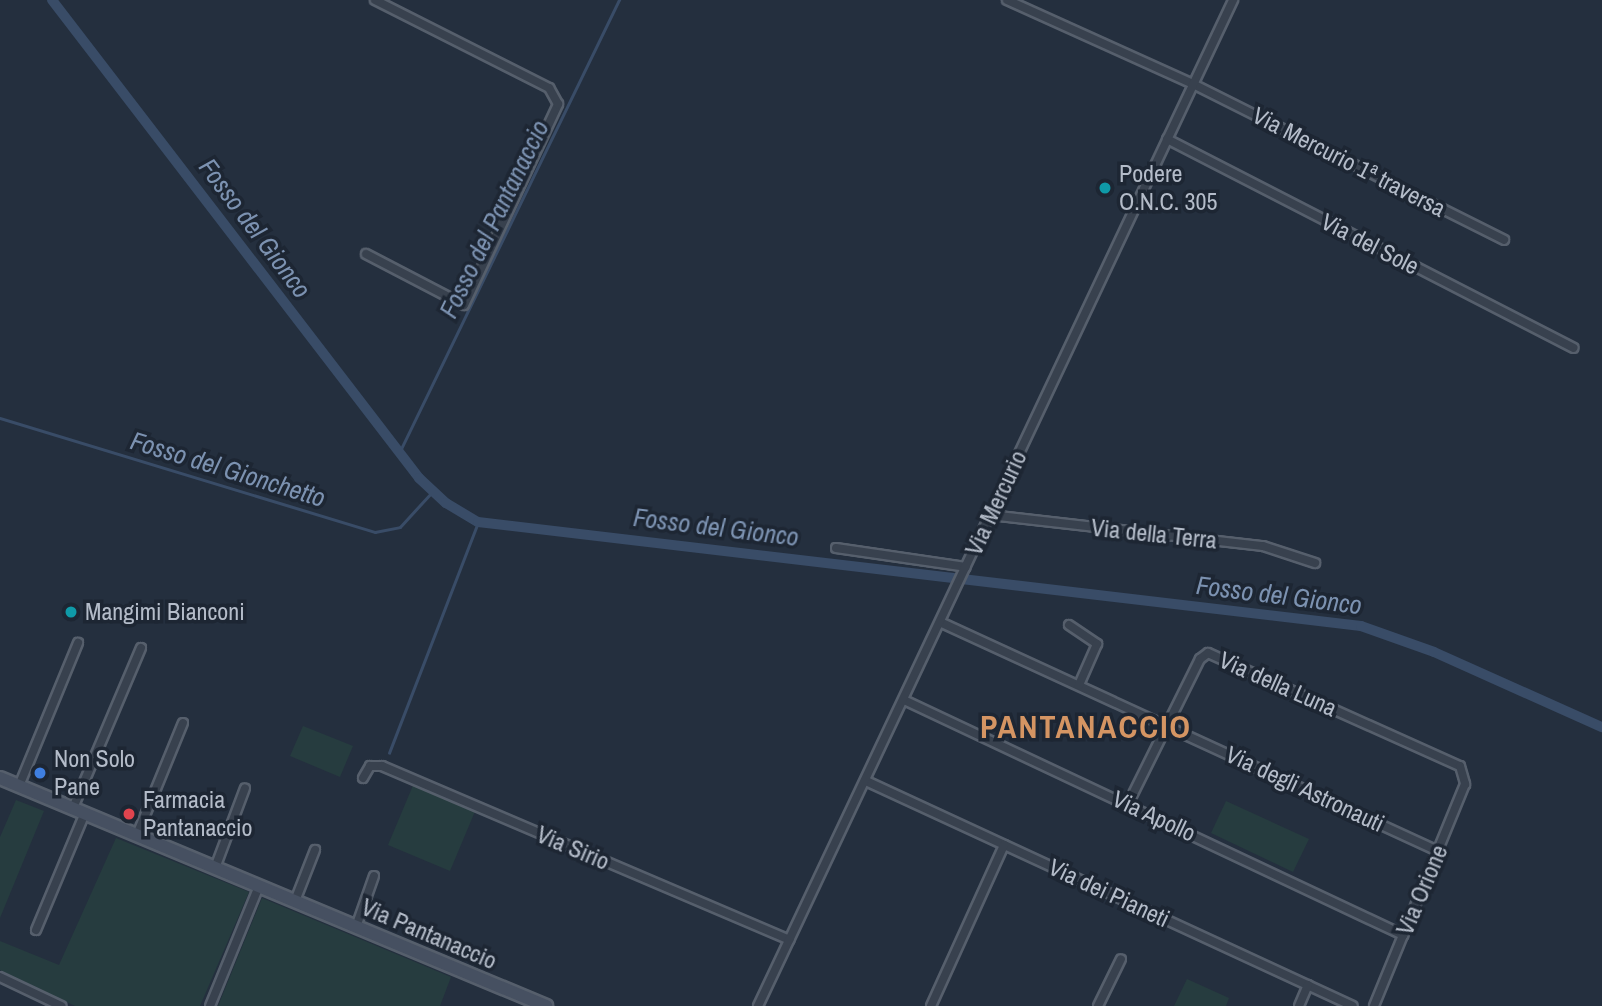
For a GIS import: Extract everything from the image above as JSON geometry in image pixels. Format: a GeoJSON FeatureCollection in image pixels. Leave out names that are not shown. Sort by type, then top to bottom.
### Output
{"type":"FeatureCollection","features":[{"type":"Feature","properties":{"kind":"street"},"geometry":{"type":"LineString","coordinates":[[366,254],[464,305],[557,109],[558,98],[549,88],[374,0]]}},
{"type":"Feature","properties":{"kind":"street","name":"Via Mercurio 1ª traversa"},"geometry":{"type":"LineString","coordinates":[[1007,0],[1194,84],[1504,240]]}},
{"type":"Feature","properties":{"kind":"street","name":"Via Mercurio"},"geometry":{"type":"LineString","coordinates":[[758,1006],[942,623],[990,515],[1233,0]]}},
{"type":"Feature","properties":{"kind":"street","name":"Via del Sole"},"geometry":{"type":"LineString","coordinates":[[1167,139],[1573,348]]}},
{"type":"Feature","properties":{"kind":"street","name":"Via della Terra"},"geometry":{"type":"LineString","coordinates":[[990,515],[1259,545],[1315,564]]}},
{"type":"Feature","properties":{"kind":"street"},"geometry":{"type":"LineString","coordinates":[[836,548],[965,570]]}},
{"type":"Feature","properties":{"kind":"street","name":"Via degli Astronauti"},"geometry":{"type":"LineString","coordinates":[[942,623],[1438,851]]}},
{"type":"Feature","properties":{"kind":"street"},"geometry":{"type":"LineString","coordinates":[[1069,625],[1097,644],[1079,685]]}},
{"type":"Feature","properties":{"kind":"street"},"geometry":{"type":"LineString","coordinates":[[19,786],[78,643]]}},
{"type":"Feature","properties":{"kind":"street"},"geometry":{"type":"LineString","coordinates":[[36,930],[141,648]]}},
{"type":"Feature","properties":{"kind":"street","name":"Via della Luna"},"geometry":{"type":"LineString","coordinates":[[1128,804],[1199,659],[1210,653],[1458,765],[1465,772]]}},
{"type":"Feature","properties":{"kind":"street","name":"Via Apollo"},"geometry":{"type":"LineString","coordinates":[[904,700],[1403,935]]}},
{"type":"Feature","properties":{"kind":"street"},"geometry":{"type":"LineString","coordinates":[[137,835],[183,723]]}},
{"type":"Feature","properties":{"kind":"street","name":"Via Sirio"},"geometry":{"type":"LineString","coordinates":[[363,778],[370,766],[382,766],[789,940]]}},
{"type":"Feature","properties":{"kind":"street","name":"Via Orione"},"geometry":{"type":"LineString","coordinates":[[1374,1006],[1465,785],[1465,772]]}},
{"type":"Feature","properties":{"kind":"street","name":"Via Pantanaccio"},"geometry":{"type":"LineString","coordinates":[[0,778],[546,1006]]}},
{"type":"Feature","properties":{"kind":"street","name":"Via dei Pianeti"},"geometry":{"type":"LineString","coordinates":[[866,781],[1353,1006]]}},
{"type":"Feature","properties":{"kind":"street"},"geometry":{"type":"LineString","coordinates":[[215,868],[244,788]]}},
{"type":"Feature","properties":{"kind":"street"},"geometry":{"type":"LineString","coordinates":[[931,1006],[1004,845]]}},
{"type":"Feature","properties":{"kind":"street"},"geometry":{"type":"LineString","coordinates":[[295,901],[315,850]]}},
{"type":"Feature","properties":{"kind":"street"},"geometry":{"type":"LineString","coordinates":[[356,927],[374,876]]}},
{"type":"Feature","properties":{"kind":"street"},"geometry":{"type":"LineString","coordinates":[[210,1006],[259,886]]}},
{"type":"Feature","properties":{"kind":"street"},"geometry":{"type":"LineString","coordinates":[[1098,1006],[1121,959]]}},
{"type":"Feature","properties":{"kind":"street"},"geometry":{"type":"LineString","coordinates":[[0,977],[61,1006]]}},
{"type":"Feature","properties":{"kind":"street"},"geometry":{"type":"LineString","coordinates":[[1299,1006],[1308,985]]}},
{"type":"Feature","properties":{"kind":"green space"},"geometry":{"type":"Polygon","coordinates":[[[303,726],[353,746],[340,777],[290,756],[303,726]]]}},
{"type":"Feature","properties":{"kind":"green space"},"geometry":{"type":"Polygon","coordinates":[[[414,783],[476,809],[450,871],[388,845],[414,783]]]}},
{"type":"Feature","properties":{"kind":"green space"},"geometry":{"type":"Polygon","coordinates":[[[16,800],[44,811],[0,918],[0,837],[16,800]]]}},
{"type":"Feature","properties":{"kind":"green space"},"geometry":{"type":"Polygon","coordinates":[[[1226,801],[1309,839],[1293,872],[1211,833],[1226,801]]]}},
{"type":"Feature","properties":{"kind":"green space"},"geometry":{"type":"Polygon","coordinates":[[[116,838],[249,892],[200,1006],[75,1006],[0,970],[0,941],[59,965],[116,838]]]}},
{"type":"Feature","properties":{"kind":"green space"},"geometry":{"type":"Polygon","coordinates":[[[262,898],[451,977],[440,1006],[218,1006],[262,898]]]}},
{"type":"Feature","properties":{"kind":"green space"},"geometry":{"type":"Polygon","coordinates":[[[1187,979],[1229,998],[1226,1006],[1174,1006],[1187,979]]]}},
{"type":"Feature","properties":{"kind":"waterway","name":"Fosso del Gionco"},"geometry":{"type":"LineString","coordinates":[[52,0],[419,478],[446,503],[478,522],[1361,626],[1434,652],[1602,727]]}},
{"type":"Feature","properties":{"kind":"waterway","name":"Fosso del Pantanaccio"},"geometry":{"type":"LineString","coordinates":[[399,453],[619,0]]}},
{"type":"Feature","properties":{"kind":"waterway","name":"Fosso del Gionchetto"},"geometry":{"type":"LineString","coordinates":[[0,418],[375,532],[400,527],[433,491]]}},
{"type":"Feature","properties":{"kind":"waterway"},"geometry":{"type":"LineString","coordinates":[[389,753],[478,522]]}},
{"type":"Feature","properties":{"kind":"place","name":"Podere O.N.C. 305"},"geometry":{"type":"Point","coordinates":[1105,188]}},
{"type":"Feature","properties":{"kind":"place","name":"Mangimi Bianconi"},"geometry":{"type":"Point","coordinates":[71,612]}},
{"type":"Feature","properties":{"kind":"place","name":"Non Solo Pane"},"geometry":{"type":"Point","coordinates":[40,773]}},
{"type":"Feature","properties":{"kind":"place","name":"Farmacia Pantanaccio"},"geometry":{"type":"Point","coordinates":[129,814]}},
{"type":"Feature","properties":{"kind":"district","name":"PANTANACCIO"},"geometry":{"type":"Point","coordinates":[1086,727]}}]}
